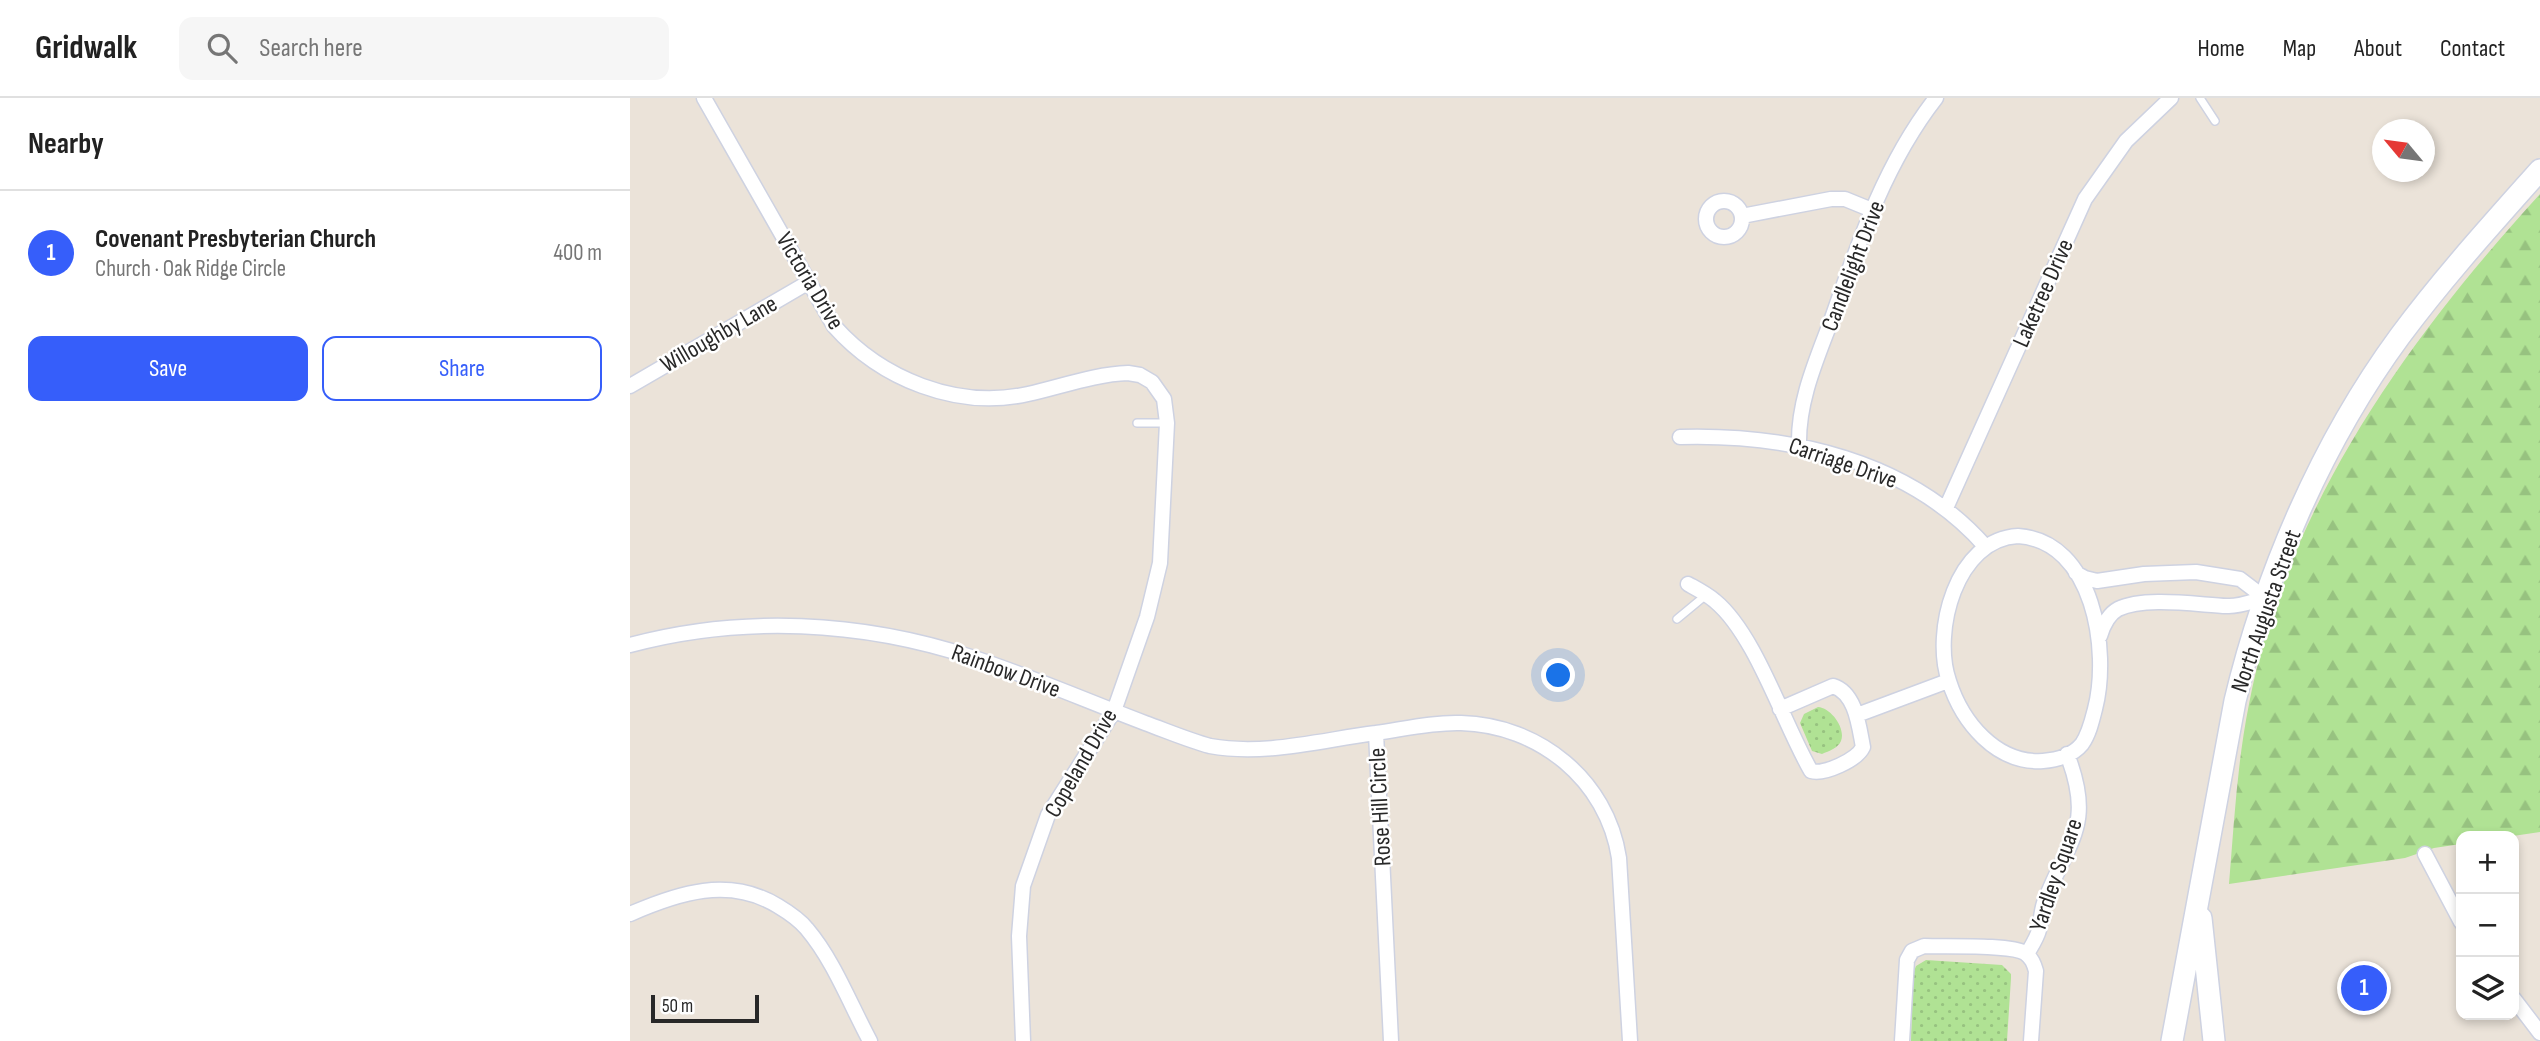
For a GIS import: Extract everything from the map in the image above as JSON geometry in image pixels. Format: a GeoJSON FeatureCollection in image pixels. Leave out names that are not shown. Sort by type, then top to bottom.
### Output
{"type":"FeatureCollection","features":[{"type":"Feature","properties":{"kind":"main road","name":"North Augusta Street"},"geometry":{"type":"LineString","coordinates":[[2172,1041],[2235,701],[2279,556],[2331,449],[2371,380],[2426,303],[2540,170]]}},
{"type":"Feature","properties":{"kind":"main road"},"geometry":{"type":"LineString","coordinates":[[2199,898],[2214,1041]]}},
{"type":"Feature","properties":{"kind":"street","name":"Victoria Drive"},"geometry":{"type":"LineString","coordinates":[[704,98],[834,326],[852,345],[881,367],[910,381],[964,396],[998,398],[1028,394],[1119,373],[1130,373],[1148,379],[1164,399],[1167,423],[1165,488]]}},
{"type":"Feature","properties":{"kind":"street","name":"Laketree Drive"},"geometry":{"type":"LineString","coordinates":[[1946,508],[2085,199],[2126,141],[2171,98]]}},
{"type":"Feature","properties":{"kind":"street","name":"Candlelight Drive"},"geometry":{"type":"LineString","coordinates":[[1799,445],[1799,424],[1806,390],[1872,209],[1929,100]]}},
{"type":"Feature","properties":{"kind":"street"},"geometry":{"type":"LineString","coordinates":[[1742,216],[1831,199],[1845,199],[1872,209]]}},
{"type":"Feature","properties":{"kind":"street","name":"Willoughby Lane"},"geometry":{"type":"LineString","coordinates":[[630,386],[809,282]]}},
{"type":"Feature","properties":{"kind":"street","name":"Carriage Drive"},"geometry":{"type":"LineString","coordinates":[[1680,437],[1759,439],[1799,445],[1870,467],[1912,487],[1946,508],[1985,547]]}},
{"type":"Feature","properties":{"kind":"street","name":"Copeland Drive"},"geometry":{"type":"LineString","coordinates":[[1023,1041],[1019,936],[1023,886],[1048,815],[1114,711],[1147,617],[1156,580],[1165,488]]}},
{"type":"Feature","properties":{"kind":"street"},"geometry":{"type":"LineString","coordinates":[[2075,572],[2092,606],[2100,636],[2100,674],[2092,718],[2082,743],[2067,754],[2052,760],[2026,760],[2007,755],[1995,748],[1972,725],[1948,681],[1944,636],[1950,602],[1965,570],[1985,547],[1999,539],[2012,536],[2033,538],[2056,551],[2085,579],[2097,581],[2144,574],[2196,572],[2240,579],[2265,598]]}},
{"type":"Feature","properties":{"kind":"street"},"geometry":{"type":"LineString","coordinates":[[1688,584],[1726,612],[1744,637],[1797,745],[1815,773],[1859,755],[1863,747],[1857,715],[1846,694],[1839,688],[1833,686],[1780,709]]}},
{"type":"Feature","properties":{"kind":"street"},"geometry":{"type":"LineString","coordinates":[[2100,636],[2103,626],[2116,610],[2127,607],[2191,602],[2230,607],[2265,598]]}},
{"type":"Feature","properties":{"kind":"street","name":"Rainbow Drive"},"geometry":{"type":"LineString","coordinates":[[630,645],[689,631],[785,626],[854,630],[906,639],[972,657],[1191,741],[1230,750],[1264,749],[1376,733]]}},
{"type":"Feature","properties":{"kind":"street"},"geometry":{"type":"LineString","coordinates":[[1857,715],[1948,681]]}},
{"type":"Feature","properties":{"kind":"street","name":"Rose Hill Circle"},"geometry":{"type":"LineString","coordinates":[[1391,1041],[1376,733],[1453,723],[1494,727],[1516,734],[1552,752],[1588,783],[1605,810],[1617,849],[1625,925],[1630,1041]]}},
{"type":"Feature","properties":{"kind":"street","name":"Yardley Square"},"geometry":{"type":"LineString","coordinates":[[2027,954],[2038,933],[2044,904],[2070,848],[2077,825],[2077,783],[2067,754]]}},
{"type":"Feature","properties":{"kind":"street"},"geometry":{"type":"LineString","coordinates":[[2425,854],[2456,913]]}},
{"type":"Feature","properties":{"kind":"street"},"geometry":{"type":"LineString","coordinates":[[630,914],[677,895],[704,889],[739,891],[773,903],[797,918],[816,940],[870,1041]]}},
{"type":"Feature","properties":{"kind":"street","name":"Yardley Square"},"geometry":{"type":"LineString","coordinates":[[1902,1041],[1907,960],[1915,949],[1924,946],[2019,950],[2027,954],[2034,962],[2036,971],[2031,1041]]}},
{"type":"Feature","properties":{"kind":"street"},"geometry":{"type":"LineString","coordinates":[[2519,1006],[2540,1033]]}},
{"type":"Feature","properties":{"kind":"lane"},"geometry":{"type":"LineString","coordinates":[[2200,98],[2216,121]]}},
{"type":"Feature","properties":{"kind":"lane"},"geometry":{"type":"LineString","coordinates":[[1137,423],[1167,423]]}},
{"type":"Feature","properties":{"kind":"lane"},"geometry":{"type":"LineString","coordinates":[[1677,619],[1706,595]]}},
{"type":"Feature","properties":{"kind":"green space"},"geometry":{"type":"Polygon","coordinates":[[[2540,194],[2540,832],[2519,835],[2519,831],[2456,831],[2456,845],[2434,848],[2405,858],[2229,884],[2239,772],[2249,704],[2267,631],[2292,561],[2323,494],[2399,367],[2491,250],[2540,194]]]}},
{"type":"Feature","properties":{"kind":"green space"},"geometry":{"type":"Polygon","coordinates":[[[1818,707],[1828,711],[1836,720],[1842,736],[1838,746],[1822,754],[1812,751],[1800,723],[1804,714],[1818,707]]]}},
{"type":"Feature","properties":{"kind":"green space"},"geometry":{"type":"Polygon","coordinates":[[[1926,960],[2002,965],[2011,974],[2007,1041],[1911,1041],[1913,974],[1916,966],[1926,960]]]}},
{"type":"Feature","properties":{"kind":"place","name":"Covenant Presbyterian Church"},"geometry":{"type":"Point","coordinates":[2364,988]}}]}
